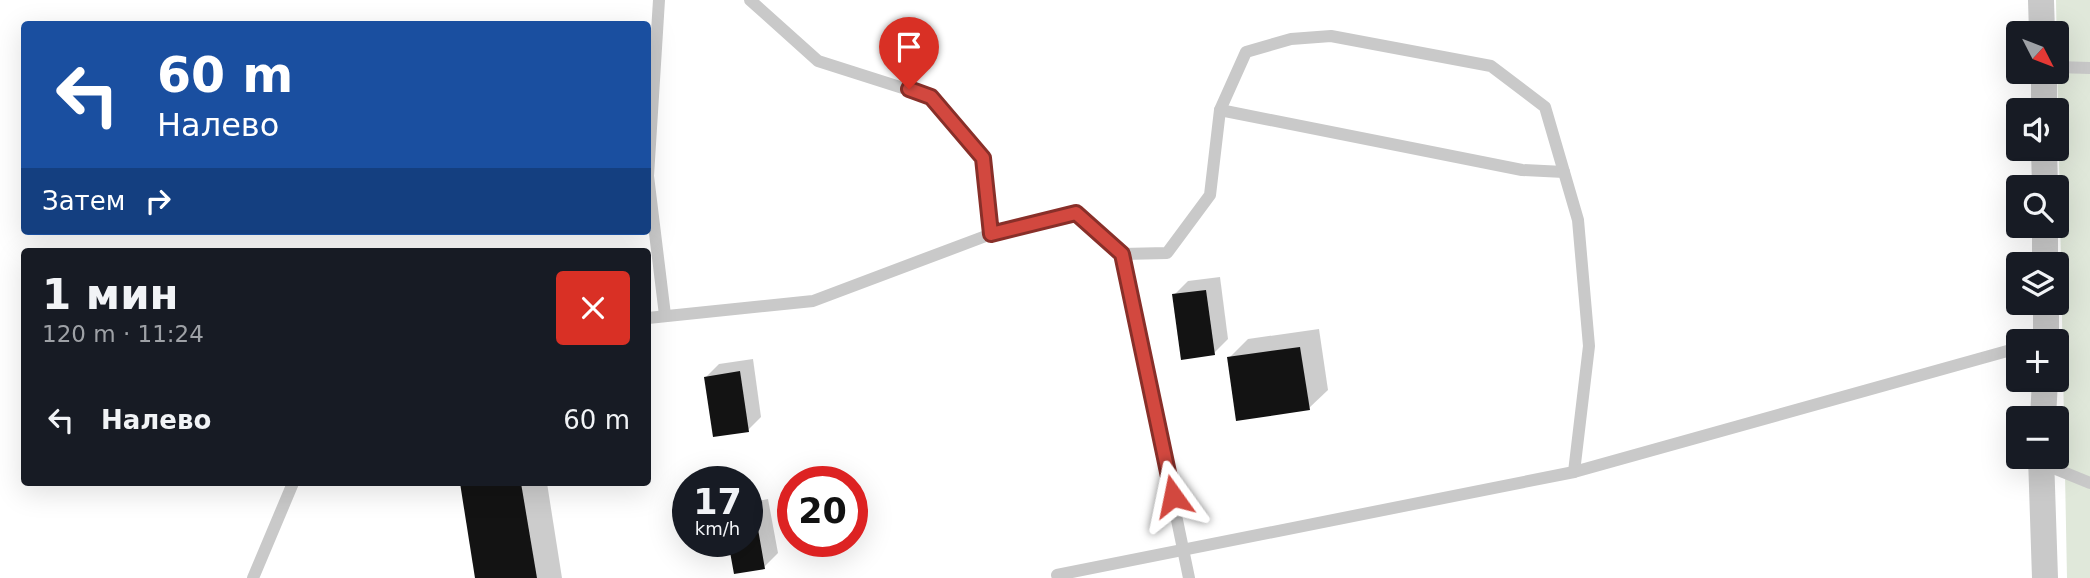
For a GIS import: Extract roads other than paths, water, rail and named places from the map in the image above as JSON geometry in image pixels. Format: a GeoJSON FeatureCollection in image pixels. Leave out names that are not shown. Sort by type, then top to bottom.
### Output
{"type":"FeatureCollection","features":[{"type":"Feature","properties":{"kind":"street"},"geometry":{"type":"LineString","coordinates":[[2041,0],[2042,21]]}},
{"type":"Feature","properties":{"kind":"street"},"geometry":{"type":"LineString","coordinates":[[2041,469],[2045,578]]}},
{"type":"Feature","properties":{"kind":"lane"},"geometry":{"type":"LineString","coordinates":[[651,128],[659,0]]}},
{"type":"Feature","properties":{"kind":"lane"},"geometry":{"type":"LineString","coordinates":[[750,0],[818,61],[931,97],[983,158],[991,234]]}},
{"type":"Feature","properties":{"kind":"lane"},"geometry":{"type":"LineString","coordinates":[[1122,254],[1167,253],[1210,195],[1220,110],[1246,52],[1291,39],[1331,36],[1491,66],[1545,107],[1578,220],[1589,346],[1574,472]]}},
{"type":"Feature","properties":{"kind":"lane"},"geometry":{"type":"LineString","coordinates":[[2069,67],[2090,68]]}},
{"type":"Feature","properties":{"kind":"lane"},"geometry":{"type":"LineString","coordinates":[[1220,110],[1522,170],[1564,172]]}},
{"type":"Feature","properties":{"kind":"lane"},"geometry":{"type":"LineString","coordinates":[[651,201],[665,315]]}},
{"type":"Feature","properties":{"kind":"lane"},"geometry":{"type":"LineString","coordinates":[[651,317],[813,301],[991,234],[1076,213],[1122,254],[1189,578]]}},
{"type":"Feature","properties":{"kind":"lane"},"geometry":{"type":"LineString","coordinates":[[1057,575],[1574,472],[2006,351]]}},
{"type":"Feature","properties":{"kind":"lane"},"geometry":{"type":"LineString","coordinates":[[2060,469],[2090,483]]}},
{"type":"Feature","properties":{"kind":"lane"},"geometry":{"type":"LineString","coordinates":[[253,578],[292,486]]}}]}
